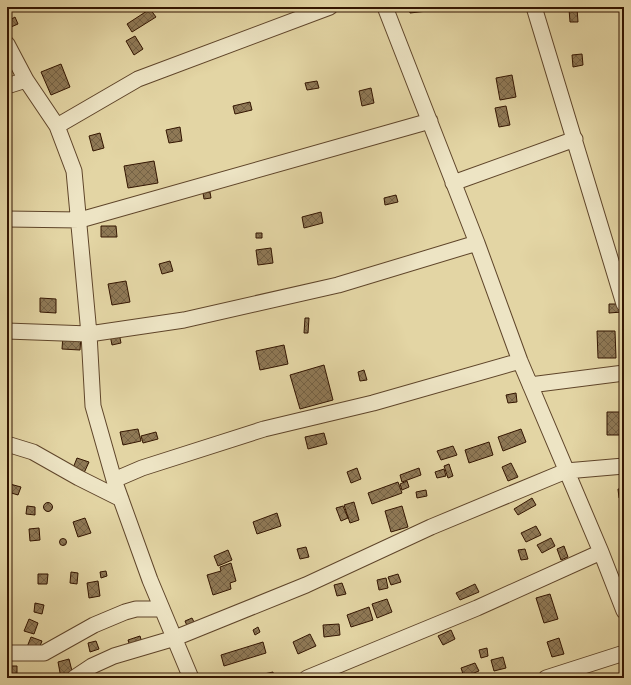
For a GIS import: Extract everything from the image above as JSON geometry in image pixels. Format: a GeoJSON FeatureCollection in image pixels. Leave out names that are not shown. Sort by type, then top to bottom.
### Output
{"type":"FeatureCollection","features":[{"type":"Feature","properties":{"kind":"street"},"geometry":{"type":"LineString","coordinates":[[57,126],[138,78],[330,7]]}},
{"type":"Feature","properties":{"kind":"street"},"geometry":{"type":"LineString","coordinates":[[385,7],[477,242],[520,361],[601,552],[618,576],[624,611]]}},
{"type":"Feature","properties":{"kind":"street"},"geometry":{"type":"LineString","coordinates":[[534,7],[624,304]]}},
{"type":"Feature","properties":{"kind":"street"},"geometry":{"type":"LineString","coordinates":[[7,44],[26,80],[57,126],[74,171],[80,220],[93,406],[114,480],[150,580],[191,678]]}},
{"type":"Feature","properties":{"kind":"street"},"geometry":{"type":"LineString","coordinates":[[7,86],[26,80]]}},
{"type":"Feature","properties":{"kind":"street"},"geometry":{"type":"LineString","coordinates":[[7,219],[80,220],[430,121]]}},
{"type":"Feature","properties":{"kind":"street"},"geometry":{"type":"LineString","coordinates":[[453,183],[575,139]]}},
{"type":"Feature","properties":{"kind":"street"},"geometry":{"type":"LineString","coordinates":[[7,331],[89,334],[184,320],[338,285],[477,242]]}},
{"type":"Feature","properties":{"kind":"street"},"geometry":{"type":"LineString","coordinates":[[114,480],[142,468],[264,429],[373,403],[520,361]]}},
{"type":"Feature","properties":{"kind":"street"},"geometry":{"type":"LineString","coordinates":[[530,385],[624,373]]}},
{"type":"Feature","properties":{"kind":"street"},"geometry":{"type":"LineString","coordinates":[[7,444],[33,452],[79,478],[121,499]]}},
{"type":"Feature","properties":{"kind":"street"},"geometry":{"type":"LineString","coordinates":[[74,678],[92,666],[114,656],[175,638],[306,585],[431,527],[566,471],[624,466]]}},
{"type":"Feature","properties":{"kind":"street"},"geometry":{"type":"LineString","coordinates":[[307,678],[477,608],[601,552]]}},
{"type":"Feature","properties":{"kind":"street"},"geometry":{"type":"LineString","coordinates":[[12,653],[44,653],[88,628],[125,612],[136,609],[162,609]]}},
{"type":"Feature","properties":{"kind":"street"},"geometry":{"type":"LineString","coordinates":[[546,678],[624,653]]}},
{"type":"Feature","properties":{"kind":"building"},"geometry":{"type":"Polygon","coordinates":[[[409,7],[436,7],[436,10],[410,13],[409,7]]]}},
{"type":"Feature","properties":{"kind":"building"},"geometry":{"type":"Polygon","coordinates":[[[577,8],[578,22],[570,22],[569,9],[577,8]]]}},
{"type":"Feature","properties":{"kind":"building"},"geometry":{"type":"Polygon","coordinates":[[[150,9],[156,17],[132,32],[127,24],[150,9]]]}},
{"type":"Feature","properties":{"kind":"building"},"geometry":{"type":"Polygon","coordinates":[[[15,17],[18,24],[11,27],[8,21],[15,17]]]}},
{"type":"Feature","properties":{"kind":"building"},"geometry":{"type":"Polygon","coordinates":[[[135,36],[143,49],[134,55],[126,41],[135,36]]]}},
{"type":"Feature","properties":{"kind":"building"},"geometry":{"type":"Polygon","coordinates":[[[582,54],[583,65],[573,67],[572,55],[582,54]]]}},
{"type":"Feature","properties":{"kind":"building"},"geometry":{"type":"Polygon","coordinates":[[[61,64],[70,87],[51,95],[41,72],[61,64]]]}},
{"type":"Feature","properties":{"kind":"building"},"geometry":{"type":"Polygon","coordinates":[[[512,75],[516,97],[500,100],[496,78],[512,75]]]}},
{"type":"Feature","properties":{"kind":"building"},"geometry":{"type":"Polygon","coordinates":[[[317,81],[319,88],[307,90],[305,83],[317,81]]]}},
{"type":"Feature","properties":{"kind":"building"},"geometry":{"type":"Polygon","coordinates":[[[371,88],[374,103],[362,106],[359,91],[371,88]]]}},
{"type":"Feature","properties":{"kind":"building"},"geometry":{"type":"Polygon","coordinates":[[[250,102],[252,110],[235,114],[233,106],[250,102]]]}},
{"type":"Feature","properties":{"kind":"building"},"geometry":{"type":"Polygon","coordinates":[[[506,106],[510,125],[499,127],[495,108],[506,106]]]}},
{"type":"Feature","properties":{"kind":"building"},"geometry":{"type":"Polygon","coordinates":[[[180,127],[182,141],[169,143],[166,130],[180,127]]]}},
{"type":"Feature","properties":{"kind":"building"},"geometry":{"type":"Polygon","coordinates":[[[100,133],[104,148],[93,151],[89,136],[100,133]]]}},
{"type":"Feature","properties":{"kind":"building"},"geometry":{"type":"Polygon","coordinates":[[[154,161],[158,183],[128,188],[124,166],[154,161]]]}},
{"type":"Feature","properties":{"kind":"building"},"geometry":{"type":"Polygon","coordinates":[[[210,192],[211,198],[204,199],[203,193],[210,192]]]}},
{"type":"Feature","properties":{"kind":"building"},"geometry":{"type":"Polygon","coordinates":[[[396,195],[398,202],[385,205],[384,198],[396,195]]]}},
{"type":"Feature","properties":{"kind":"building"},"geometry":{"type":"Polygon","coordinates":[[[321,212],[323,223],[304,228],[302,217],[321,212]]]}},
{"type":"Feature","properties":{"kind":"building"},"geometry":{"type":"Polygon","coordinates":[[[101,226],[116,226],[117,237],[101,237],[101,226]]]}},
{"type":"Feature","properties":{"kind":"building"},"geometry":{"type":"Polygon","coordinates":[[[256,233],[262,233],[262,238],[256,238],[256,233]]]}},
{"type":"Feature","properties":{"kind":"building"},"geometry":{"type":"Polygon","coordinates":[[[271,248],[273,263],[258,265],[256,250],[271,248]]]}},
{"type":"Feature","properties":{"kind":"building"},"geometry":{"type":"Polygon","coordinates":[[[170,261],[173,271],[162,274],[159,264],[170,261]]]}},
{"type":"Feature","properties":{"kind":"building"},"geometry":{"type":"Polygon","coordinates":[[[126,281],[130,302],[112,305],[108,284],[126,281]]]}},
{"type":"Feature","properties":{"kind":"building"},"geometry":{"type":"Polygon","coordinates":[[[40,298],[56,299],[56,313],[40,312],[40,298]]]}},
{"type":"Feature","properties":{"kind":"building"},"geometry":{"type":"Polygon","coordinates":[[[609,304],[622,304],[622,312],[609,313],[609,304]]]}},
{"type":"Feature","properties":{"kind":"building"},"geometry":{"type":"Polygon","coordinates":[[[305,318],[309,318],[308,333],[304,333],[305,318]]]}},
{"type":"Feature","properties":{"kind":"building"},"geometry":{"type":"Polygon","coordinates":[[[597,331],[615,331],[616,358],[598,358],[597,331]]]}},
{"type":"Feature","properties":{"kind":"building"},"geometry":{"type":"Polygon","coordinates":[[[119,333],[121,343],[112,345],[110,335],[119,333]]]}},
{"type":"Feature","properties":{"kind":"building"},"geometry":{"type":"Polygon","coordinates":[[[63,335],[81,336],[80,350],[62,349],[63,335]]]}},
{"type":"Feature","properties":{"kind":"building"},"geometry":{"type":"Polygon","coordinates":[[[284,345],[288,364],[260,370],[256,351],[284,345]]]}},
{"type":"Feature","properties":{"kind":"building"},"geometry":{"type":"Polygon","coordinates":[[[324,365],[333,400],[300,409],[290,375],[324,365]]]}},
{"type":"Feature","properties":{"kind":"building"},"geometry":{"type":"Polygon","coordinates":[[[364,370],[367,380],[360,381],[358,372],[364,370]]]}},
{"type":"Feature","properties":{"kind":"building"},"geometry":{"type":"Polygon","coordinates":[[[516,393],[517,402],[508,403],[506,395],[516,393]]]}},
{"type":"Feature","properties":{"kind":"building"},"geometry":{"type":"Polygon","coordinates":[[[607,412],[623,412],[623,435],[607,435],[607,412]]]}},
{"type":"Feature","properties":{"kind":"building"},"geometry":{"type":"Polygon","coordinates":[[[138,429],[141,441],[123,445],[120,432],[138,429]]]}},
{"type":"Feature","properties":{"kind":"building"},"geometry":{"type":"Polygon","coordinates":[[[521,429],[526,442],[503,451],[498,437],[521,429]]]}},
{"type":"Feature","properties":{"kind":"building"},"geometry":{"type":"Polygon","coordinates":[[[156,432],[158,439],[143,443],[141,436],[156,432]]]}},
{"type":"Feature","properties":{"kind":"building"},"geometry":{"type":"Polygon","coordinates":[[[324,433],[327,444],[308,449],[305,437],[324,433]]]}},
{"type":"Feature","properties":{"kind":"building"},"geometry":{"type":"Polygon","coordinates":[[[489,442],[493,455],[469,463],[465,450],[489,442]]]}},
{"type":"Feature","properties":{"kind":"building"},"geometry":{"type":"Polygon","coordinates":[[[453,446],[457,455],[441,460],[437,451],[453,446]]]}},
{"type":"Feature","properties":{"kind":"building"},"geometry":{"type":"Polygon","coordinates":[[[77,458],[89,462],[84,473],[73,468],[77,458]]]}},
{"type":"Feature","properties":{"kind":"building"},"geometry":{"type":"Polygon","coordinates":[[[511,463],[518,477],[508,481],[502,467],[511,463]]]}},
{"type":"Feature","properties":{"kind":"building"},"geometry":{"type":"Polygon","coordinates":[[[449,464],[453,476],[448,478],[444,466],[449,464]]]}},
{"type":"Feature","properties":{"kind":"building"},"geometry":{"type":"Polygon","coordinates":[[[357,468],[361,479],[351,483],[347,472],[357,468]]]}},
{"type":"Feature","properties":{"kind":"building"},"geometry":{"type":"Polygon","coordinates":[[[419,468],[421,475],[402,482],[400,475],[419,468]]]}},
{"type":"Feature","properties":{"kind":"building"},"geometry":{"type":"Polygon","coordinates":[[[444,469],[446,476],[437,478],[435,472],[444,469]]]}},
{"type":"Feature","properties":{"kind":"building"},"geometry":{"type":"Polygon","coordinates":[[[407,481],[409,487],[402,490],[400,484],[407,481]]]}},
{"type":"Feature","properties":{"kind":"building"},"geometry":{"type":"Polygon","coordinates":[[[398,482],[402,493],[372,504],[368,493],[398,482]]]}},
{"type":"Feature","properties":{"kind":"building"},"geometry":{"type":"Polygon","coordinates":[[[10,484],[21,487],[18,495],[8,492],[10,484]]]}},
{"type":"Feature","properties":{"kind":"building"},"geometry":{"type":"Polygon","coordinates":[[[618,489],[624,489],[624,498],[619,498],[618,489]]]}},
{"type":"Feature","properties":{"kind":"building"},"geometry":{"type":"Polygon","coordinates":[[[426,490],[427,496],[417,498],[416,492],[426,490]]]}},
{"type":"Feature","properties":{"kind":"building"},"geometry":{"type":"Polygon","coordinates":[[[532,498],[536,505],[518,515],[514,509],[532,498]]]}},
{"type":"Feature","properties":{"kind":"building"},"geometry":{"type":"Polygon","coordinates":[[[48,502],[53,507],[48,512],[43,507],[48,502]]]}},
{"type":"Feature","properties":{"kind":"building"},"geometry":{"type":"Polygon","coordinates":[[[354,502],[359,520],[350,523],[344,505],[354,502]]]}},
{"type":"Feature","properties":{"kind":"building"},"geometry":{"type":"Polygon","coordinates":[[[27,506],[35,507],[35,515],[26,514],[27,506]]]}},
{"type":"Feature","properties":{"kind":"building"},"geometry":{"type":"Polygon","coordinates":[[[343,506],[348,518],[341,521],[336,508],[343,506]]]}},
{"type":"Feature","properties":{"kind":"building"},"geometry":{"type":"Polygon","coordinates":[[[402,506],[408,527],[391,532],[385,511],[402,506]]]}},
{"type":"Feature","properties":{"kind":"building"},"geometry":{"type":"Polygon","coordinates":[[[277,513],[281,526],[257,534],[253,522],[277,513]]]}},
{"type":"Feature","properties":{"kind":"building"},"geometry":{"type":"Polygon","coordinates":[[[85,518],[91,533],[78,537],[73,522],[85,518]]]}},
{"type":"Feature","properties":{"kind":"building"},"geometry":{"type":"Polygon","coordinates":[[[536,526],[541,535],[526,542],[521,533],[536,526]]]}},
{"type":"Feature","properties":{"kind":"building"},"geometry":{"type":"Polygon","coordinates":[[[39,528],[40,540],[30,541],[29,529],[39,528]]]}},
{"type":"Feature","properties":{"kind":"building"},"geometry":{"type":"Polygon","coordinates":[[[63,538],[66,539],[66,545],[63,546],[60,545],[59,542],[60,539],[63,538]]]}},
{"type":"Feature","properties":{"kind":"building"},"geometry":{"type":"Polygon","coordinates":[[[551,538],[555,546],[542,553],[537,545],[551,538]]]}},
{"type":"Feature","properties":{"kind":"building"},"geometry":{"type":"Polygon","coordinates":[[[564,546],[568,557],[561,560],[557,549],[564,546]]]}},
{"type":"Feature","properties":{"kind":"building"},"geometry":{"type":"Polygon","coordinates":[[[306,547],[309,557],[300,559],[297,549],[306,547]]]}},
{"type":"Feature","properties":{"kind":"building"},"geometry":{"type":"Polygon","coordinates":[[[525,549],[528,559],[521,560],[518,550],[525,549]]]}},
{"type":"Feature","properties":{"kind":"building"},"geometry":{"type":"Polygon","coordinates":[[[228,550],[232,560],[218,566],[214,556],[228,550]]]}},
{"type":"Feature","properties":{"kind":"building"},"geometry":{"type":"Polygon","coordinates":[[[231,563],[236,581],[230,583],[231,589],[213,595],[207,575],[221,571],[220,567],[231,563]]]}},
{"type":"Feature","properties":{"kind":"building"},"geometry":{"type":"Polygon","coordinates":[[[106,571],[107,576],[101,578],[100,572],[106,571]]]}},
{"type":"Feature","properties":{"kind":"building"},"geometry":{"type":"Polygon","coordinates":[[[71,572],[78,573],[77,584],[70,583],[71,572]]]}},
{"type":"Feature","properties":{"kind":"building"},"geometry":{"type":"Polygon","coordinates":[[[38,574],[48,574],[47,584],[38,584],[38,574]]]}},
{"type":"Feature","properties":{"kind":"building"},"geometry":{"type":"Polygon","coordinates":[[[398,574],[401,582],[391,585],[388,577],[398,574]]]}},
{"type":"Feature","properties":{"kind":"building"},"geometry":{"type":"Polygon","coordinates":[[[386,578],[388,588],[379,590],[377,580],[386,578]]]}},
{"type":"Feature","properties":{"kind":"building"},"geometry":{"type":"Polygon","coordinates":[[[98,581],[100,596],[89,598],[87,583],[98,581]]]}},
{"type":"Feature","properties":{"kind":"building"},"geometry":{"type":"Polygon","coordinates":[[[342,583],[346,594],[337,596],[334,585],[342,583]]]}},
{"type":"Feature","properties":{"kind":"building"},"geometry":{"type":"Polygon","coordinates":[[[475,584],[479,592],[460,600],[456,593],[475,584]]]}},
{"type":"Feature","properties":{"kind":"building"},"geometry":{"type":"Polygon","coordinates":[[[550,594],[558,619],[544,623],[536,598],[550,594]]]}},
{"type":"Feature","properties":{"kind":"building"},"geometry":{"type":"Polygon","coordinates":[[[387,599],[392,612],[377,618],[372,604],[387,599]]]}},
{"type":"Feature","properties":{"kind":"building"},"geometry":{"type":"Polygon","coordinates":[[[35,603],[44,605],[42,614],[34,612],[35,603]]]}},
{"type":"Feature","properties":{"kind":"building"},"geometry":{"type":"Polygon","coordinates":[[[369,607],[373,620],[351,627],[347,615],[369,607]]]}},
{"type":"Feature","properties":{"kind":"building"},"geometry":{"type":"Polygon","coordinates":[[[192,618],[195,624],[188,628],[185,621],[192,618]]]}},
{"type":"Feature","properties":{"kind":"building"},"geometry":{"type":"Polygon","coordinates":[[[29,619],[38,623],[34,634],[24,631],[29,619]]]}},
{"type":"Feature","properties":{"kind":"building"},"geometry":{"type":"Polygon","coordinates":[[[339,624],[340,635],[324,637],[323,625],[339,624]]]}},
{"type":"Feature","properties":{"kind":"building"},"geometry":{"type":"Polygon","coordinates":[[[258,627],[260,632],[255,635],[253,630],[258,627]]]}},
{"type":"Feature","properties":{"kind":"building"},"geometry":{"type":"Polygon","coordinates":[[[451,630],[455,639],[443,645],[438,636],[451,630]]]}},
{"type":"Feature","properties":{"kind":"building"},"geometry":{"type":"Polygon","coordinates":[[[310,634],[316,646],[298,654],[293,642],[310,634]]]}},
{"type":"Feature","properties":{"kind":"building"},"geometry":{"type":"Polygon","coordinates":[[[140,636],[143,646],[131,650],[128,640],[140,636]]]}},
{"type":"Feature","properties":{"kind":"building"},"geometry":{"type":"Polygon","coordinates":[[[31,637],[42,641],[38,651],[27,647],[31,637]]]}},
{"type":"Feature","properties":{"kind":"building"},"geometry":{"type":"Polygon","coordinates":[[[559,638],[564,654],[552,657],[547,642],[559,638]]]}},
{"type":"Feature","properties":{"kind":"building"},"geometry":{"type":"Polygon","coordinates":[[[96,641],[99,649],[90,652],[88,643],[96,641]]]}},
{"type":"Feature","properties":{"kind":"building"},"geometry":{"type":"Polygon","coordinates":[[[263,642],[266,653],[224,666],[221,655],[263,642]]]}},
{"type":"Feature","properties":{"kind":"building"},"geometry":{"type":"Polygon","coordinates":[[[487,648],[488,656],[481,658],[479,650],[487,648]]]}},
{"type":"Feature","properties":{"kind":"building"},"geometry":{"type":"Polygon","coordinates":[[[503,657],[506,668],[494,671],[491,660],[503,657]]]}},
{"type":"Feature","properties":{"kind":"building"},"geometry":{"type":"Polygon","coordinates":[[[69,659],[73,675],[61,678],[58,662],[69,659]]]}},
{"type":"Feature","properties":{"kind":"building"},"geometry":{"type":"Polygon","coordinates":[[[475,663],[479,671],[464,677],[461,668],[475,663]]]}},
{"type":"Feature","properties":{"kind":"building"},"geometry":{"type":"Polygon","coordinates":[[[9,666],[17,666],[17,676],[9,676],[9,666]]]}},
{"type":"Feature","properties":{"kind":"building"},"geometry":{"type":"Polygon","coordinates":[[[273,672],[274,678],[265,678],[264,674],[273,672]]]}}]}
